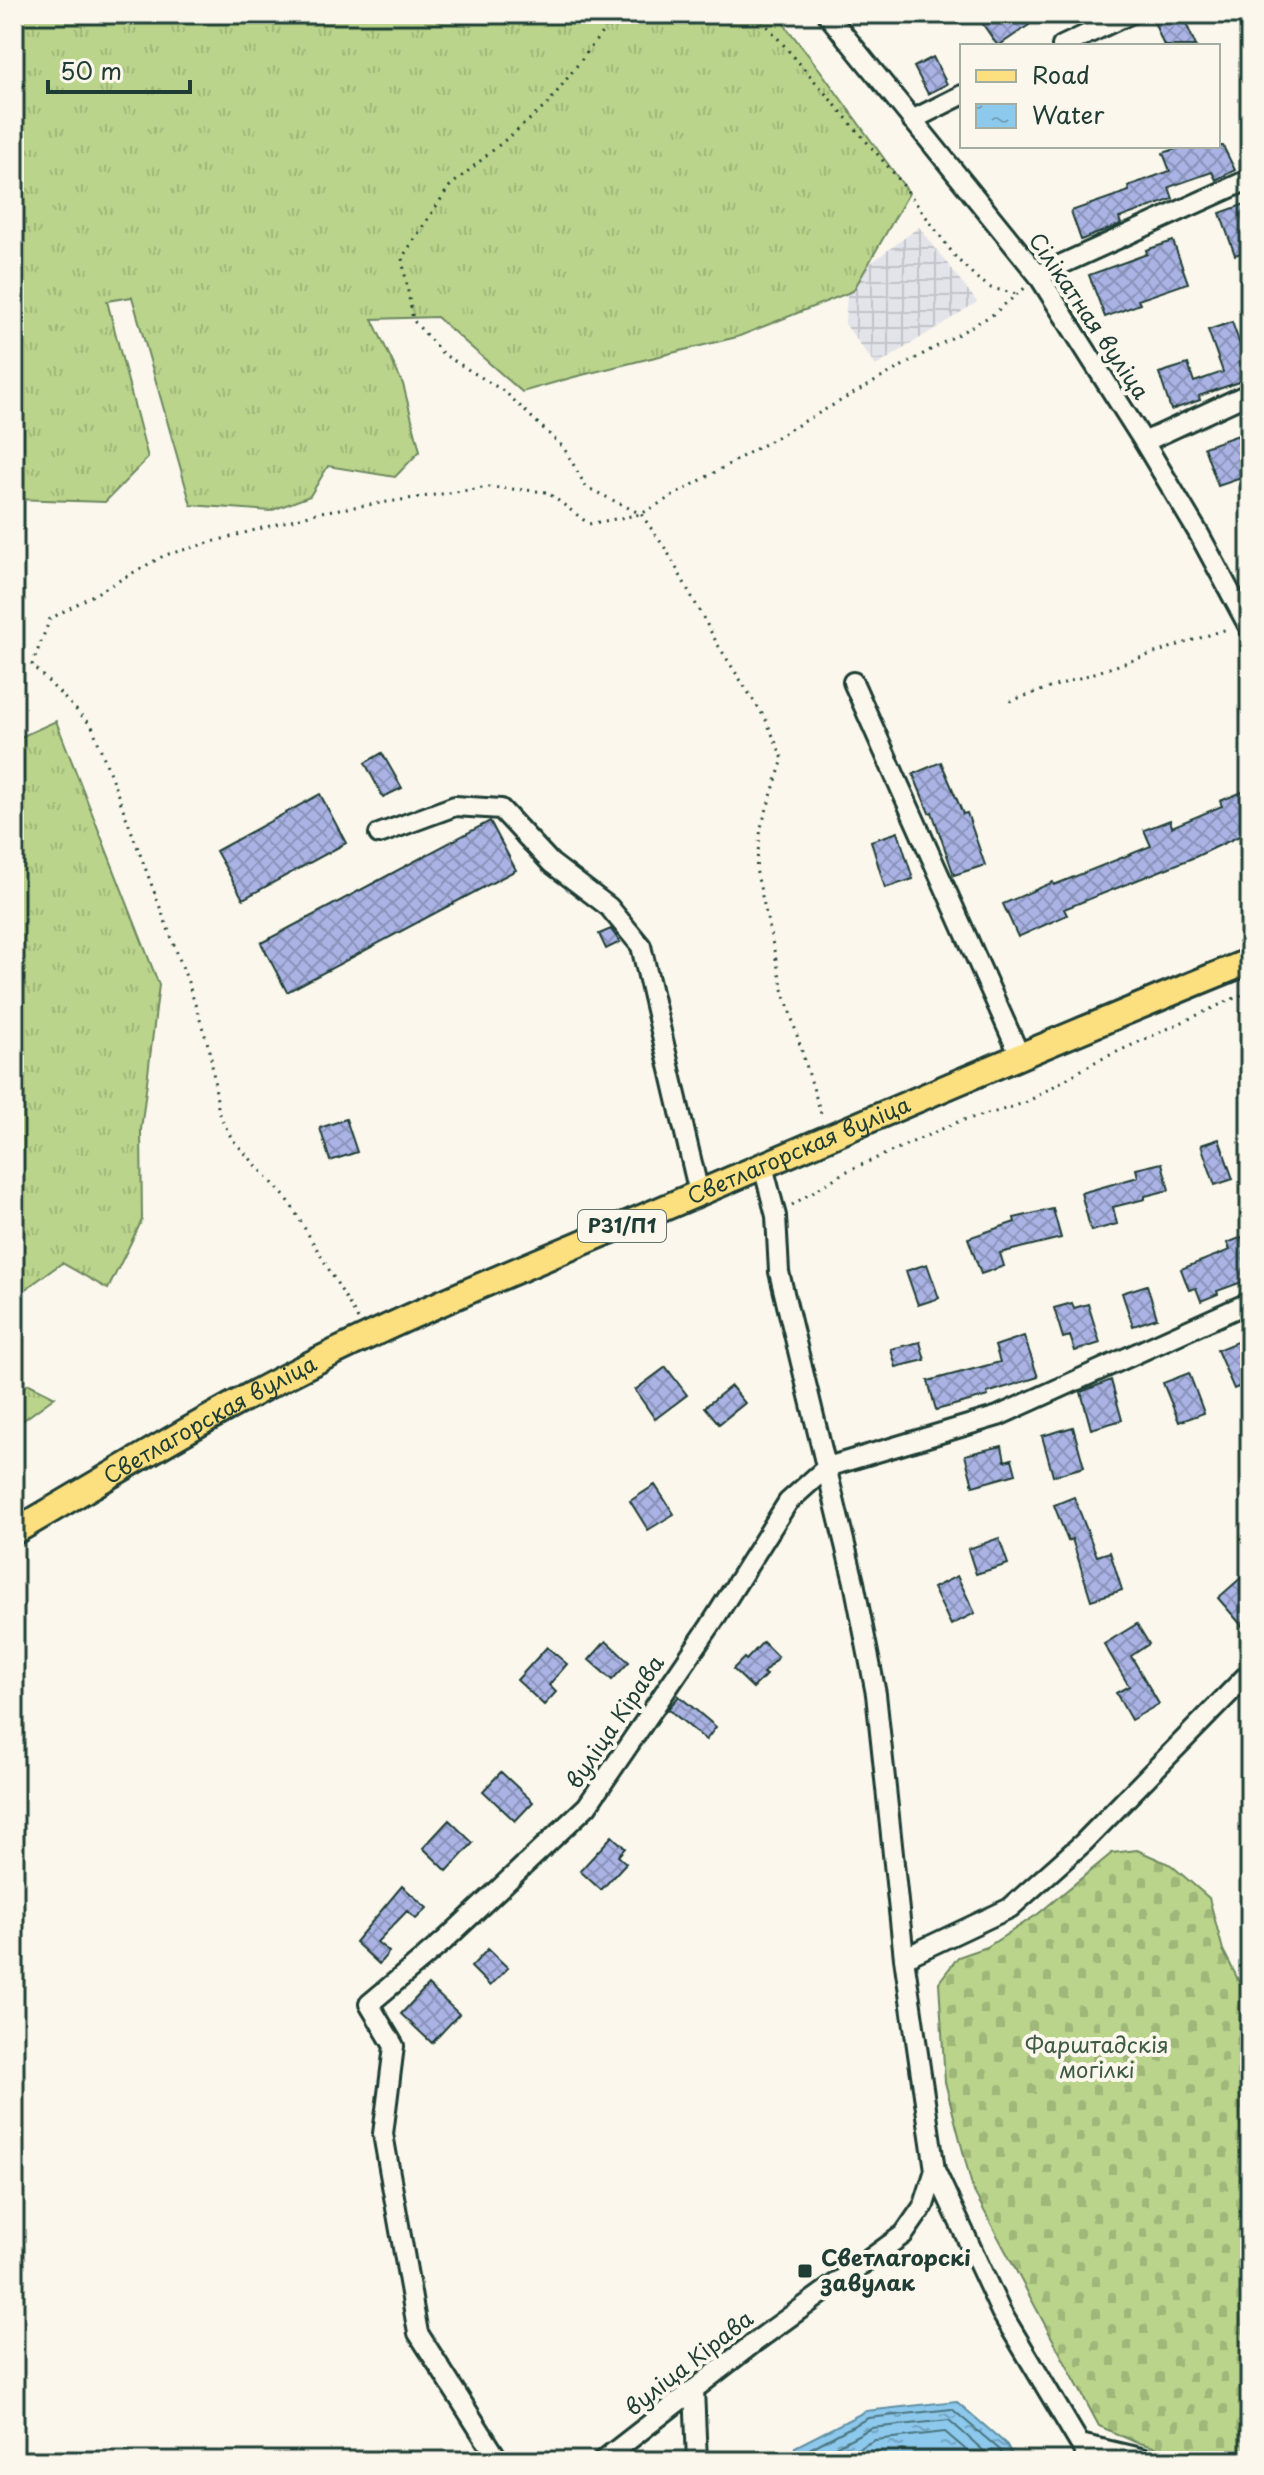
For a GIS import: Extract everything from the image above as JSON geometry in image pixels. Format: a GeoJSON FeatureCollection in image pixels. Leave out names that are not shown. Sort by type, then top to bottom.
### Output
{"type":"FeatureCollection","features":[{"type":"Feature","properties":{"kind":"main road","name":"Светлагорская вуліца"},"geometry":{"type":"LineString","coordinates":[[14,1532],[195,1425],[368,1337],[826,1138],[1250,961]]}},
{"type":"Feature","properties":{"kind":"street","name":"Сілікатная вуліца"},"geometry":{"type":"LineString","coordinates":[[827,14],[1038,275],[1144,442],[1249,624]]}},
{"type":"Feature","properties":{"kind":"street"},"geometry":{"type":"LineString","coordinates":[[1066,44],[1130,14]]}},
{"type":"Feature","properties":{"kind":"street"},"geometry":{"type":"LineString","coordinates":[[912,120],[960,96]]}},
{"type":"Feature","properties":{"kind":"street"},"geometry":{"type":"LineString","coordinates":[[1038,275],[1250,179]]}},
{"type":"Feature","properties":{"kind":"street"},"geometry":{"type":"LineString","coordinates":[[1144,442],[1250,393]]}},
{"type":"Feature","properties":{"kind":"street"},"geometry":{"type":"LineString","coordinates":[[853,682],[1020,1056]]}},
{"type":"Feature","properties":{"kind":"street"},"geometry":{"type":"LineString","coordinates":[[379,834],[455,806],[501,809],[551,863],[609,907],[641,946],[699,1193]]}},
{"type":"Feature","properties":{"kind":"street"},"geometry":{"type":"LineString","coordinates":[[763,1166],[776,1216],[779,1272],[854,1582],[876,1694],[904,1958],[935,2170],[1001,2312],[1090,2461]]}},
{"type":"Feature","properties":{"kind":"street"},"geometry":{"type":"LineString","coordinates":[[827,1467],[998,1416],[1250,1302]]}},
{"type":"Feature","properties":{"kind":"street","name":"вуліца Кірава"},"geometry":{"type":"LineString","coordinates":[[499,2461],[418,2333],[383,2134],[394,2046],[369,2004],[444,1941],[587,1806],[710,1626],[788,1502],[827,1467]]}},
{"type":"Feature","properties":{"kind":"street"},"geometry":{"type":"LineString","coordinates":[[904,1958],[1010,1908],[1092,1835],[1250,1672]]}},
{"type":"Feature","properties":{"kind":"street","name":"вуліца Кірава"},"geometry":{"type":"LineString","coordinates":[[602,2461],[904,2234],[924,2205],[935,2170]]}},
{"type":"Feature","properties":{"kind":"street"},"geometry":{"type":"LineString","coordinates":[[694,2389],[697,2461]]}},
{"type":"Feature","properties":{"kind":"street"},"geometry":{"type":"LineString","coordinates":[[1080,2444],[1153,2461]]}},
{"type":"Feature","properties":{"kind":"path"},"geometry":{"type":"LineString","coordinates":[[616,14],[547,105],[449,187],[402,258],[413,320],[443,354],[505,392],[564,448],[586,487],[641,514],[667,551],[718,645],[766,720],[783,759],[761,827],[756,869],[782,986],[826,1138]]}},
{"type":"Feature","properties":{"kind":"path"},"geometry":{"type":"LineString","coordinates":[[757,14],[897,177],[957,259],[991,288],[1019,295]]}},
{"type":"Feature","properties":{"kind":"path"},"geometry":{"type":"LineString","coordinates":[[368,1337],[288,1200],[232,1139],[219,1114],[210,1051],[188,982],[92,726],[32,665],[50,619],[165,555],[320,512],[489,487],[547,492],[589,524],[641,514],[992,315],[1019,295],[1038,275]]}},
{"type":"Feature","properties":{"kind":"path"},"geometry":{"type":"LineString","coordinates":[[1010,701],[1249,624]]}},
{"type":"Feature","properties":{"kind":"path"},"geometry":{"type":"LineString","coordinates":[[776,1216],[843,1173],[960,1121],[1027,1102],[1095,1062],[1250,991]]}},
{"type":"Feature","properties":{"kind":"shaded area"},"geometry":{"type":"Polygon","coordinates":[[[919,227],[977,302],[876,366],[845,324],[848,280],[919,227]]]}},
{"type":"Feature","properties":{"kind":"green space"},"geometry":{"type":"Polygon","coordinates":[[[14,14],[776,14],[909,193],[853,291],[737,337],[522,392],[437,317],[372,319],[403,384],[420,451],[395,477],[328,466],[310,496],[270,511],[191,505],[132,297],[107,301],[148,458],[105,502],[14,499],[14,14]]]}},
{"type":"Feature","properties":{"kind":"green space"},"geometry":{"type":"Polygon","coordinates":[[[56,721],[159,985],[141,1130],[142,1220],[108,1289],[62,1263],[27,1288],[14,1306],[14,740],[56,721]]]}},
{"type":"Feature","properties":{"kind":"green space"},"geometry":{"type":"Polygon","coordinates":[[[29,1384],[55,1397],[14,1427],[14,1392],[29,1384]]]}},
{"type":"Feature","properties":{"kind":"green space","name":"Фарштадскія могілкі"},"geometry":{"type":"Polygon","coordinates":[[[1137,1850],[1171,1865],[1209,1898],[1223,1950],[1250,2003],[1250,2461],[1202,2460],[1135,2442],[1099,2426],[973,2190],[945,2082],[939,1982],[958,1957],[987,1947],[1038,1914],[1112,1853],[1137,1850]]]}},
{"type":"Feature","properties":{"kind":"water"},"geometry":{"type":"Polygon","coordinates":[[[956,2401],[1007,2445],[1015,2461],[790,2461],[795,2447],[866,2411],[956,2401]]]}},
{"type":"Feature","properties":{"kind":"building"},"geometry":{"type":"Polygon","coordinates":[[[995,14],[1022,14],[1029,25],[997,44],[982,23],[995,14]]]}},
{"type":"Feature","properties":{"kind":"building"},"geometry":{"type":"Polygon","coordinates":[[[1172,14],[1182,14],[1195,44],[1163,44],[1154,22],[1172,14]]]}},
{"type":"Feature","properties":{"kind":"building"},"geometry":{"type":"Polygon","coordinates":[[[933,57],[947,84],[928,94],[914,67],[933,57]]]}},
{"type":"Feature","properties":{"kind":"building"},"geometry":{"type":"Polygon","coordinates":[[[1223,146],[1235,170],[1216,180],[1212,172],[1169,187],[1173,199],[1119,218],[1121,224],[1081,240],[1071,211],[1129,191],[1128,186],[1170,171],[1163,153],[1178,148],[1223,146]]]}},
{"type":"Feature","properties":{"kind":"building"},"geometry":{"type":"Polygon","coordinates":[[[1245,204],[1250,218],[1250,250],[1235,255],[1220,213],[1245,204]]]}},
{"type":"Feature","properties":{"kind":"building"},"geometry":{"type":"Polygon","coordinates":[[[1173,241],[1188,283],[1138,300],[1140,304],[1105,317],[1089,275],[1173,241]]]}},
{"type":"Feature","properties":{"kind":"building"},"geometry":{"type":"Polygon","coordinates":[[[1232,322],[1250,378],[1199,396],[1200,400],[1171,410],[1159,373],[1188,364],[1194,382],[1223,372],[1208,330],[1232,322]]]}},
{"type":"Feature","properties":{"kind":"building"},"geometry":{"type":"Polygon","coordinates":[[[1250,431],[1250,475],[1218,486],[1204,447],[1250,431]]]}},
{"type":"Feature","properties":{"kind":"building"},"geometry":{"type":"Polygon","coordinates":[[[382,753],[402,788],[383,797],[365,763],[382,753]]]}},
{"type":"Feature","properties":{"kind":"building"},"geometry":{"type":"Polygon","coordinates":[[[941,762],[963,814],[967,813],[985,865],[954,875],[932,812],[929,813],[913,774],[941,762]]]}},
{"type":"Feature","properties":{"kind":"building"},"geometry":{"type":"Polygon","coordinates":[[[1247,790],[1250,831],[1195,857],[1064,909],[1067,915],[1018,937],[1003,904],[1151,846],[1144,830],[1170,820],[1172,827],[1222,806],[1220,801],[1247,790]]]}},
{"type":"Feature","properties":{"kind":"building"},"geometry":{"type":"Polygon","coordinates":[[[320,794],[346,843],[243,899],[216,851],[320,794]]]}},
{"type":"Feature","properties":{"kind":"building"},"geometry":{"type":"Polygon","coordinates":[[[490,821],[516,870],[287,992],[261,943],[490,821]]]}},
{"type":"Feature","properties":{"kind":"building"},"geometry":{"type":"Polygon","coordinates":[[[898,832],[913,879],[885,888],[871,841],[898,832]]]}},
{"type":"Feature","properties":{"kind":"building"},"geometry":{"type":"Polygon","coordinates":[[[611,929],[620,942],[606,949],[599,934],[611,929]]]}},
{"type":"Feature","properties":{"kind":"building"},"geometry":{"type":"Polygon","coordinates":[[[346,1119],[357,1152],[330,1161],[320,1128],[346,1119]]]}},
{"type":"Feature","properties":{"kind":"building"},"geometry":{"type":"Polygon","coordinates":[[[1219,1139],[1233,1179],[1215,1185],[1201,1145],[1219,1139]]]}},
{"type":"Feature","properties":{"kind":"building"},"geometry":{"type":"Polygon","coordinates":[[[1162,1163],[1169,1190],[1113,1207],[1117,1224],[1091,1231],[1081,1193],[1138,1177],[1136,1169],[1162,1163]]]}},
{"type":"Feature","properties":{"kind":"building"},"geometry":{"type":"Polygon","coordinates":[[[1053,1209],[1061,1238],[1000,1253],[1004,1266],[981,1274],[968,1238],[1015,1222],[1014,1218],[1053,1209]]]}},
{"type":"Feature","properties":{"kind":"building"},"geometry":{"type":"Polygon","coordinates":[[[1250,1234],[1250,1279],[1217,1291],[1218,1294],[1201,1301],[1196,1288],[1189,1290],[1181,1269],[1230,1250],[1227,1243],[1250,1234]]]}},
{"type":"Feature","properties":{"kind":"building"},"geometry":{"type":"Polygon","coordinates":[[[927,1264],[939,1298],[918,1305],[906,1271],[927,1264]]]}},
{"type":"Feature","properties":{"kind":"building"},"geometry":{"type":"Polygon","coordinates":[[[1147,1285],[1157,1318],[1133,1326],[1122,1293],[1147,1285]]]}},
{"type":"Feature","properties":{"kind":"building"},"geometry":{"type":"Polygon","coordinates":[[[1072,1303],[1074,1308],[1088,1304],[1100,1343],[1075,1351],[1070,1336],[1063,1338],[1054,1308],[1072,1303]]]}},
{"type":"Feature","properties":{"kind":"building"},"geometry":{"type":"Polygon","coordinates":[[[1024,1336],[1038,1377],[987,1393],[988,1396],[936,1410],[928,1381],[1000,1362],[995,1346],[1024,1336]]]}},
{"type":"Feature","properties":{"kind":"building"},"geometry":{"type":"Polygon","coordinates":[[[1244,1339],[1250,1354],[1250,1382],[1234,1389],[1217,1350],[1244,1339]]]}},
{"type":"Feature","properties":{"kind":"building"},"geometry":{"type":"Polygon","coordinates":[[[920,1342],[925,1360],[896,1367],[891,1349],[920,1342]]]}},
{"type":"Feature","properties":{"kind":"building"},"geometry":{"type":"Polygon","coordinates":[[[666,1367],[687,1395],[655,1419],[635,1390],[666,1367]]]}},
{"type":"Feature","properties":{"kind":"building"},"geometry":{"type":"Polygon","coordinates":[[[1189,1373],[1204,1413],[1179,1422],[1163,1383],[1189,1373]]]}},
{"type":"Feature","properties":{"kind":"building"},"geometry":{"type":"Polygon","coordinates":[[[1111,1380],[1122,1420],[1091,1429],[1081,1392],[1111,1380]]]}},
{"type":"Feature","properties":{"kind":"building"},"geometry":{"type":"Polygon","coordinates":[[[731,1386],[745,1403],[719,1424],[705,1407],[731,1386]]]}},
{"type":"Feature","properties":{"kind":"building"},"geometry":{"type":"Polygon","coordinates":[[[1073,1427],[1084,1467],[1053,1476],[1042,1436],[1073,1427]]]}},
{"type":"Feature","properties":{"kind":"building"},"geometry":{"type":"Polygon","coordinates":[[[1002,1446],[1005,1461],[1012,1459],[1016,1474],[973,1486],[965,1455],[1002,1446]]]}},
{"type":"Feature","properties":{"kind":"building"},"geometry":{"type":"Polygon","coordinates":[[[655,1485],[674,1514],[648,1530],[630,1501],[655,1485]]]}},
{"type":"Feature","properties":{"kind":"building"},"geometry":{"type":"Polygon","coordinates":[[[1074,1497],[1097,1556],[1110,1552],[1122,1590],[1091,1600],[1072,1539],[1068,1541],[1054,1505],[1074,1497]]]}},
{"type":"Feature","properties":{"kind":"building"},"geometry":{"type":"Polygon","coordinates":[[[999,1538],[1008,1564],[976,1574],[968,1549],[999,1538]]]}},
{"type":"Feature","properties":{"kind":"building"},"geometry":{"type":"Polygon","coordinates":[[[1250,1570],[1250,1635],[1218,1598],[1250,1570]]]}},
{"type":"Feature","properties":{"kind":"building"},"geometry":{"type":"Polygon","coordinates":[[[957,1576],[975,1613],[951,1625],[933,1588],[957,1576]]]}},
{"type":"Feature","properties":{"kind":"building"},"geometry":{"type":"Polygon","coordinates":[[[1137,1624],[1149,1644],[1131,1656],[1159,1704],[1131,1720],[1116,1693],[1129,1686],[1104,1644],[1137,1624]]]}},
{"type":"Feature","properties":{"kind":"building"},"geometry":{"type":"Polygon","coordinates":[[[606,1641],[629,1662],[612,1680],[589,1660],[606,1641]]]}},
{"type":"Feature","properties":{"kind":"building"},"geometry":{"type":"Polygon","coordinates":[[[763,1642],[778,1657],[753,1688],[733,1669],[763,1642]]]}},
{"type":"Feature","properties":{"kind":"building"},"geometry":{"type":"Polygon","coordinates":[[[547,1647],[567,1664],[549,1685],[556,1692],[544,1705],[517,1680],[547,1647]]]}},
{"type":"Feature","properties":{"kind":"building"},"geometry":{"type":"Polygon","coordinates":[[[679,1696],[716,1727],[706,1740],[668,1709],[679,1696]]]}},
{"type":"Feature","properties":{"kind":"building"},"geometry":{"type":"Polygon","coordinates":[[[501,1772],[533,1802],[515,1821],[483,1791],[501,1772]]]}},
{"type":"Feature","properties":{"kind":"building"},"geometry":{"type":"Polygon","coordinates":[[[449,1820],[473,1843],[447,1871],[423,1848],[449,1820]]]}},
{"type":"Feature","properties":{"kind":"building"},"geometry":{"type":"Polygon","coordinates":[[[612,1836],[625,1848],[618,1856],[626,1863],[601,1890],[580,1871],[612,1836]]]}},
{"type":"Feature","properties":{"kind":"building"},"geometry":{"type":"Polygon","coordinates":[[[402,1886],[427,1908],[416,1919],[407,1911],[377,1942],[389,1952],[379,1964],[355,1942],[402,1886]]]}},
{"type":"Feature","properties":{"kind":"building"},"geometry":{"type":"Polygon","coordinates":[[[488,1949],[508,1968],[490,1986],[471,1967],[488,1949]]]}},
{"type":"Feature","properties":{"kind":"building"},"geometry":{"type":"Polygon","coordinates":[[[428,1985],[459,2014],[432,2043],[401,2014],[428,1985]]]}},
{"type":"Feature","properties":{"kind":"place","name":"Светлагорскі завулак"},"geometry":{"type":"Point","coordinates":[805,2271]}}]}
